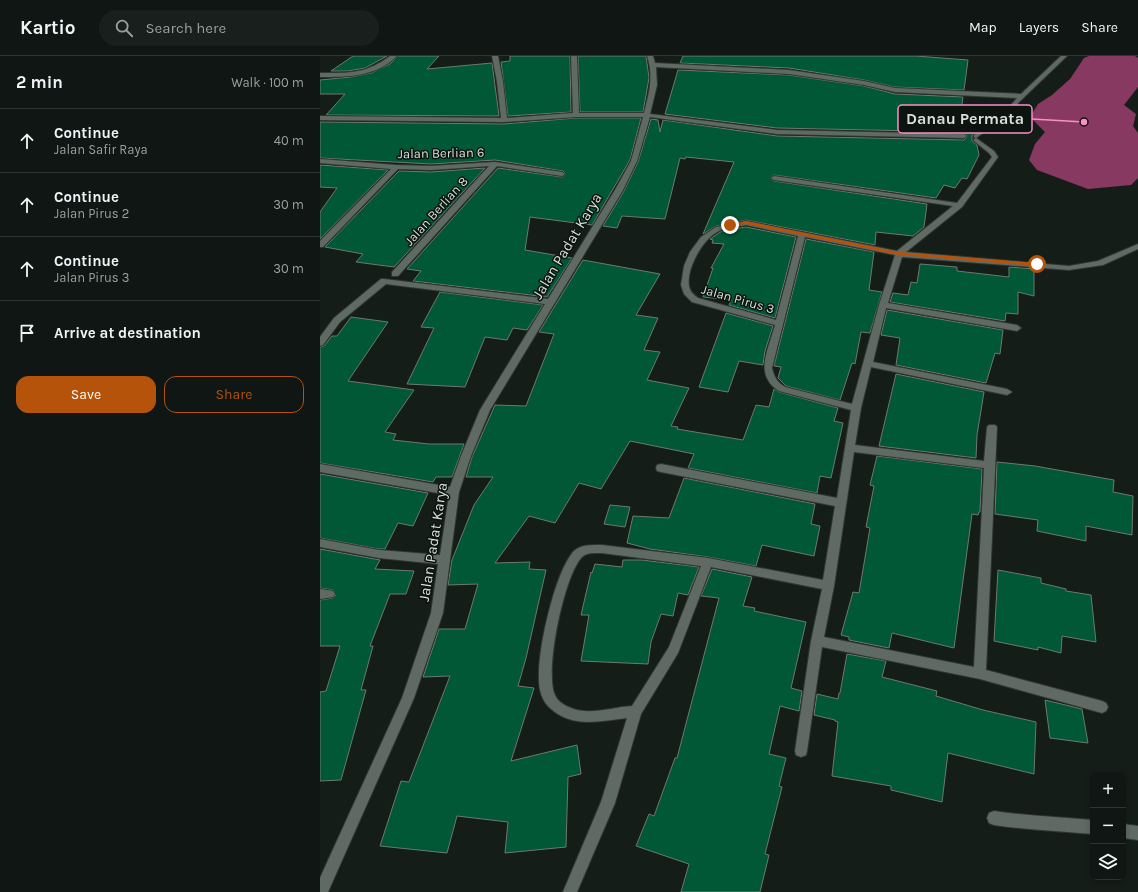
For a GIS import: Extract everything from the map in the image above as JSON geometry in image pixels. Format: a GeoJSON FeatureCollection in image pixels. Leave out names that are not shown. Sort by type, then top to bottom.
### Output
{"type":"FeatureCollection","features":[{"type":"Feature","properties":{"kind":"street"},"geometry":{"type":"LineString","coordinates":[[320,75],[355,75],[366,73],[383,65],[394,56]]}},
{"type":"Feature","properties":{"kind":"street"},"geometry":{"type":"LineString","coordinates":[[495,56],[500,82],[504,120]]}},
{"type":"Feature","properties":{"kind":"street"},"geometry":{"type":"LineString","coordinates":[[574,56],[576,115]]}},
{"type":"Feature","properties":{"kind":"street","name":"Jalan Padat Karya"},"geometry":{"type":"LineString","coordinates":[[321,892],[408,698],[437,612],[454,492],[466,456],[485,410],[619,190],[634,161],[654,85],[650,56]]}},
{"type":"Feature","properties":{"kind":"street"},"geometry":{"type":"LineString","coordinates":[[320,118],[504,120],[576,115],[647,115],[777,132],[964,136],[965,139],[970,140],[976,138],[1008,112],[1022,96],[1064,56]]}},
{"type":"Feature","properties":{"kind":"street"},"geometry":{"type":"LineString","coordinates":[[652,64],[789,72],[864,82],[895,90],[1022,96]]}},
{"type":"Feature","properties":{"kind":"street"},"geometry":{"type":"LineString","coordinates":[[801,751],[817,641],[828,586],[856,408],[869,364],[883,305],[899,254],[959,205],[995,157],[992,152],[976,138]]}},
{"type":"Feature","properties":{"kind":"street","name":"Jalan Berlian 6"},"geometry":{"type":"LineString","coordinates":[[320,161],[396,167],[431,168],[495,164],[562,174]]}},
{"type":"Feature","properties":{"kind":"street","name":"Jalan Berlian 8"},"geometry":{"type":"LineString","coordinates":[[395,274],[495,164]]}},
{"type":"Feature","properties":{"kind":"street"},"geometry":{"type":"LineString","coordinates":[[320,245],[396,167]]}},
{"type":"Feature","properties":{"kind":"street"},"geometry":{"type":"LineString","coordinates":[[774,178],[959,205]]}},
{"type":"Feature","properties":{"kind":"street","name":"Jalan Pirus 3"},"geometry":{"type":"LineString","coordinates":[[779,323],[695,300],[688,294],[686,285],[688,266],[694,252],[704,239],[716,229],[746,223],[899,254],[1069,268],[1100,263],[1131,254],[1138,246]]}},
{"type":"Feature","properties":{"kind":"street"},"geometry":{"type":"LineString","coordinates":[[802,234],[768,368],[770,378],[773,383],[782,389],[856,408]]}},
{"type":"Feature","properties":{"kind":"street"},"geometry":{"type":"LineString","coordinates":[[320,343],[337,320],[384,281],[550,302]]}},
{"type":"Feature","properties":{"kind":"street"},"geometry":{"type":"LineString","coordinates":[[883,305],[1017,328]]}},
{"type":"Feature","properties":{"kind":"street"},"geometry":{"type":"LineString","coordinates":[[869,364],[1007,392]]}},
{"type":"Feature","properties":{"kind":"street"},"geometry":{"type":"LineString","coordinates":[[980,674],[992,427]]}},
{"type":"Feature","properties":{"kind":"street"},"geometry":{"type":"LineString","coordinates":[[850,448],[989,465]]}},
{"type":"Feature","properties":{"kind":"street"},"geometry":{"type":"LineString","coordinates":[[320,468],[405,482],[454,492]]}},
{"type":"Feature","properties":{"kind":"street"},"geometry":{"type":"LineString","coordinates":[[661,468],[840,503]]}},
{"type":"Feature","properties":{"kind":"street"},"geometry":{"type":"LineString","coordinates":[[320,543],[379,554],[445,560]]}},
{"type":"Feature","properties":{"kind":"street"},"geometry":{"type":"LineString","coordinates":[[635,712],[620,712],[590,717],[568,713],[550,701],[545,683],[549,640],[553,621],[570,566],[578,554],[587,549],[602,549],[708,562],[828,586]]}},
{"type":"Feature","properties":{"kind":"street"},"geometry":{"type":"LineString","coordinates":[[570,892],[608,803],[635,712],[674,649],[708,562]]}},
{"type":"Feature","properties":{"kind":"street"},"geometry":{"type":"LineString","coordinates":[[817,641],[980,674],[1102,707]]}},
{"type":"Feature","properties":{"kind":"street"},"geometry":{"type":"LineString","coordinates":[[994,818],[1026,823],[1038,822],[1090,828]]}},
{"type":"Feature","properties":{"kind":"street"},"geometry":{"type":"LineString","coordinates":[[1126,831],[1138,833]]}},
{"type":"Feature","properties":{"kind":"shaded area"},"geometry":{"type":"Polygon","coordinates":[[[1089,56],[1135,56],[1138,58],[1138,87],[1124,105],[1136,114],[1133,126],[1138,133],[1138,178],[1131,185],[1088,189],[1037,170],[1029,160],[1035,144],[1045,132],[1030,117],[1038,104],[1052,95],[1070,79],[1084,58],[1089,56]]]}},
{"type":"Feature","properties":{"kind":"building"},"geometry":{"type":"Polygon","coordinates":[[[353,56],[387,56],[365,68],[348,71],[331,71],[353,56]]]}},
{"type":"Feature","properties":{"kind":"building"},"geometry":{"type":"Polygon","coordinates":[[[398,56],[439,56],[427,69],[492,63],[499,116],[326,115],[345,94],[320,94],[320,80],[351,77],[371,73],[390,64],[398,56]]]}},
{"type":"Feature","properties":{"kind":"building"},"geometry":{"type":"Polygon","coordinates":[[[510,56],[570,56],[571,112],[508,116],[501,62],[510,61],[510,56]]]}},
{"type":"Feature","properties":{"kind":"building"},"geometry":{"type":"Polygon","coordinates":[[[578,56],[646,56],[649,78],[643,112],[580,112],[578,56]]]}},
{"type":"Feature","properties":{"kind":"building"},"geometry":{"type":"Polygon","coordinates":[[[683,56],[916,56],[968,60],[964,90],[895,87],[864,80],[789,68],[680,63],[683,56]]]}},
{"type":"Feature","properties":{"kind":"building"},"geometry":{"type":"Polygon","coordinates":[[[678,70],[789,75],[864,86],[895,94],[963,97],[961,112],[989,112],[983,126],[972,135],[972,141],[977,145],[979,155],[967,179],[962,178],[955,188],[944,185],[936,198],[774,175],[770,178],[774,181],[927,204],[924,227],[913,236],[876,232],[875,245],[746,220],[716,226],[703,234],[734,162],[686,157],[685,159],[680,158],[665,219],[622,216],[617,228],[603,226],[624,191],[638,162],[651,119],[658,120],[660,132],[663,120],[777,136],[964,140],[968,136],[964,132],[777,128],[665,114],[678,70]]]}},
{"type":"Feature","properties":{"kind":"building"},"geometry":{"type":"Polygon","coordinates":[[[576,118],[641,118],[630,160],[592,225],[530,217],[525,250],[572,258],[547,297],[413,281],[421,271],[407,269],[498,168],[562,177],[566,174],[563,171],[495,160],[431,164],[320,158],[320,122],[504,124],[576,118]]]}},
{"type":"Feature","properties":{"kind":"building"},"geometry":{"type":"Polygon","coordinates":[[[320,165],[388,170],[320,239],[320,212],[337,188],[320,187],[320,165]]]}},
{"type":"Feature","properties":{"kind":"building"},"geometry":{"type":"Polygon","coordinates":[[[485,168],[394,267],[356,262],[363,254],[325,247],[399,171],[431,172],[485,168]]]}},
{"type":"Feature","properties":{"kind":"building"},"geometry":{"type":"Polygon","coordinates":[[[746,227],[796,237],[775,318],[729,305],[731,300],[703,297],[713,268],[711,268],[724,244],[712,243],[713,240],[710,239],[722,231],[746,227]]]}},
{"type":"Feature","properties":{"kind":"building"},"geometry":{"type":"Polygon","coordinates":[[[806,239],[874,252],[869,290],[882,292],[870,333],[861,332],[855,364],[852,363],[840,400],[786,386],[778,378],[781,367],[774,366],[806,239]]]}},
{"type":"Feature","properties":{"kind":"building"},"geometry":{"type":"Polygon","coordinates":[[[583,260],[660,274],[636,315],[658,318],[644,350],[660,352],[647,380],[689,388],[671,426],[678,427],[677,429],[743,440],[756,405],[769,407],[774,389],[779,392],[838,408],[834,421],[843,423],[831,478],[820,476],[817,493],[688,468],[694,454],[630,441],[601,489],[579,483],[555,523],[529,516],[495,563],[530,562],[529,569],[546,570],[526,658],[518,686],[534,688],[511,761],[577,745],[581,774],[568,777],[566,847],[505,853],[508,822],[457,816],[447,853],[380,846],[401,781],[409,782],[450,676],[423,677],[439,629],[465,629],[478,584],[448,585],[452,560],[474,505],[493,477],[466,477],[472,457],[495,405],[526,406],[554,334],[539,332],[583,260]]]}},
{"type":"Feature","properties":{"kind":"building"},"geometry":{"type":"Polygon","coordinates":[[[920,264],[957,267],[957,271],[1009,277],[1009,267],[1034,269],[1034,296],[1018,292],[1018,314],[1006,313],[1005,321],[890,302],[893,293],[908,295],[911,282],[917,283],[920,264]]]}},
{"type":"Feature","properties":{"kind":"building"},"geometry":{"type":"Polygon","coordinates":[[[440,292],[543,305],[527,330],[513,328],[507,340],[485,337],[465,387],[407,384],[434,328],[421,327],[440,292]]]}},
{"type":"Feature","properties":{"kind":"building"},"geometry":{"type":"Polygon","coordinates":[[[887,310],[1003,330],[1000,354],[995,353],[986,383],[896,365],[900,338],[881,335],[887,310]]]}},
{"type":"Feature","properties":{"kind":"building"},"geometry":{"type":"Polygon","coordinates":[[[726,313],[773,326],[765,351],[763,365],[739,361],[728,392],[699,387],[726,313]]]}},
{"type":"Feature","properties":{"kind":"building"},"geometry":{"type":"Polygon","coordinates":[[[351,317],[388,322],[348,381],[414,390],[385,432],[396,434],[393,440],[429,444],[464,444],[452,477],[436,477],[433,482],[320,463],[320,347],[324,346],[332,336],[337,336],[351,317]]]}},
{"type":"Feature","properties":{"kind":"building"},"geometry":{"type":"Polygon","coordinates":[[[896,374],[984,392],[977,435],[976,458],[879,446],[896,374]]]}},
{"type":"Feature","properties":{"kind":"building"},"geometry":{"type":"Polygon","coordinates":[[[877,456],[982,469],[980,512],[978,515],[972,514],[954,648],[892,633],[889,648],[849,640],[849,637],[841,635],[853,592],[859,593],[870,528],[866,527],[874,486],[870,485],[877,456]]]}},
{"type":"Feature","properties":{"kind":"building"},"geometry":{"type":"Polygon","coordinates":[[[997,462],[1035,466],[1114,480],[1113,492],[1133,496],[1132,535],[1086,526],[1086,541],[1037,531],[1038,520],[995,514],[997,462]]]}},
{"type":"Feature","properties":{"kind":"building"},"geometry":{"type":"Polygon","coordinates":[[[320,474],[428,493],[413,526],[398,523],[385,549],[379,549],[320,538],[320,474]]]}},
{"type":"Feature","properties":{"kind":"building"},"geometry":{"type":"Polygon","coordinates":[[[684,478],[815,504],[811,524],[820,526],[814,556],[762,545],[756,566],[708,557],[650,549],[627,543],[633,516],[669,518],[684,478]]]}},
{"type":"Feature","properties":{"kind":"building"},"geometry":{"type":"Polygon","coordinates":[[[610,505],[630,507],[625,527],[604,524],[610,505]]]}},
{"type":"Feature","properties":{"kind":"building"},"geometry":{"type":"Polygon","coordinates":[[[320,549],[380,560],[375,569],[414,571],[406,594],[390,594],[370,646],[373,646],[361,690],[366,690],[341,780],[320,781],[320,692],[326,691],[340,646],[320,646],[320,600],[333,598],[336,595],[333,590],[320,588],[320,549]]]}},
{"type":"Feature","properties":{"kind":"building"},"geometry":{"type":"Polygon","coordinates":[[[623,560],[642,560],[699,567],[688,595],[678,593],[673,616],[661,614],[651,642],[648,664],[581,661],[589,615],[581,615],[591,572],[592,573],[595,564],[622,567],[623,560]]]}},
{"type":"Feature","properties":{"kind":"building"},"geometry":{"type":"Polygon","coordinates":[[[712,569],[752,577],[743,606],[755,608],[754,611],[806,622],[791,688],[802,691],[799,711],[780,706],[769,754],[786,758],[779,786],[782,787],[765,854],[769,855],[760,892],[681,892],[689,864],[636,846],[649,814],[654,816],[675,758],[677,758],[719,598],[701,596],[712,569]]]}},
{"type":"Feature","properties":{"kind":"building"},"geometry":{"type":"Polygon","coordinates":[[[998,570],[1041,578],[1041,583],[1066,589],[1066,591],[1091,595],[1096,642],[1062,636],[1061,653],[1038,647],[1038,650],[994,641],[998,570]]]}},
{"type":"Feature","properties":{"kind":"building"},"geometry":{"type":"Polygon","coordinates":[[[847,654],[886,661],[882,677],[937,691],[936,696],[983,710],[1036,722],[1034,774],[948,753],[942,802],[891,790],[891,786],[832,776],[838,722],[814,715],[817,694],[838,699],[847,654]]]}},
{"type":"Feature","properties":{"kind":"building"},"geometry":{"type":"Polygon","coordinates":[[[1045,700],[1082,709],[1088,743],[1050,738],[1045,700]]]}},
{"type":"Feature","properties":{"kind":"place","name":"Danau Permata"},"geometry":{"type":"Point","coordinates":[1084,122]}},
{"type":"Feature","properties":{"kind":"route"},"geometry":{"type":"LineString","coordinates":[[730,225],[746,223],[899,254],[1037,264]]}}]}
